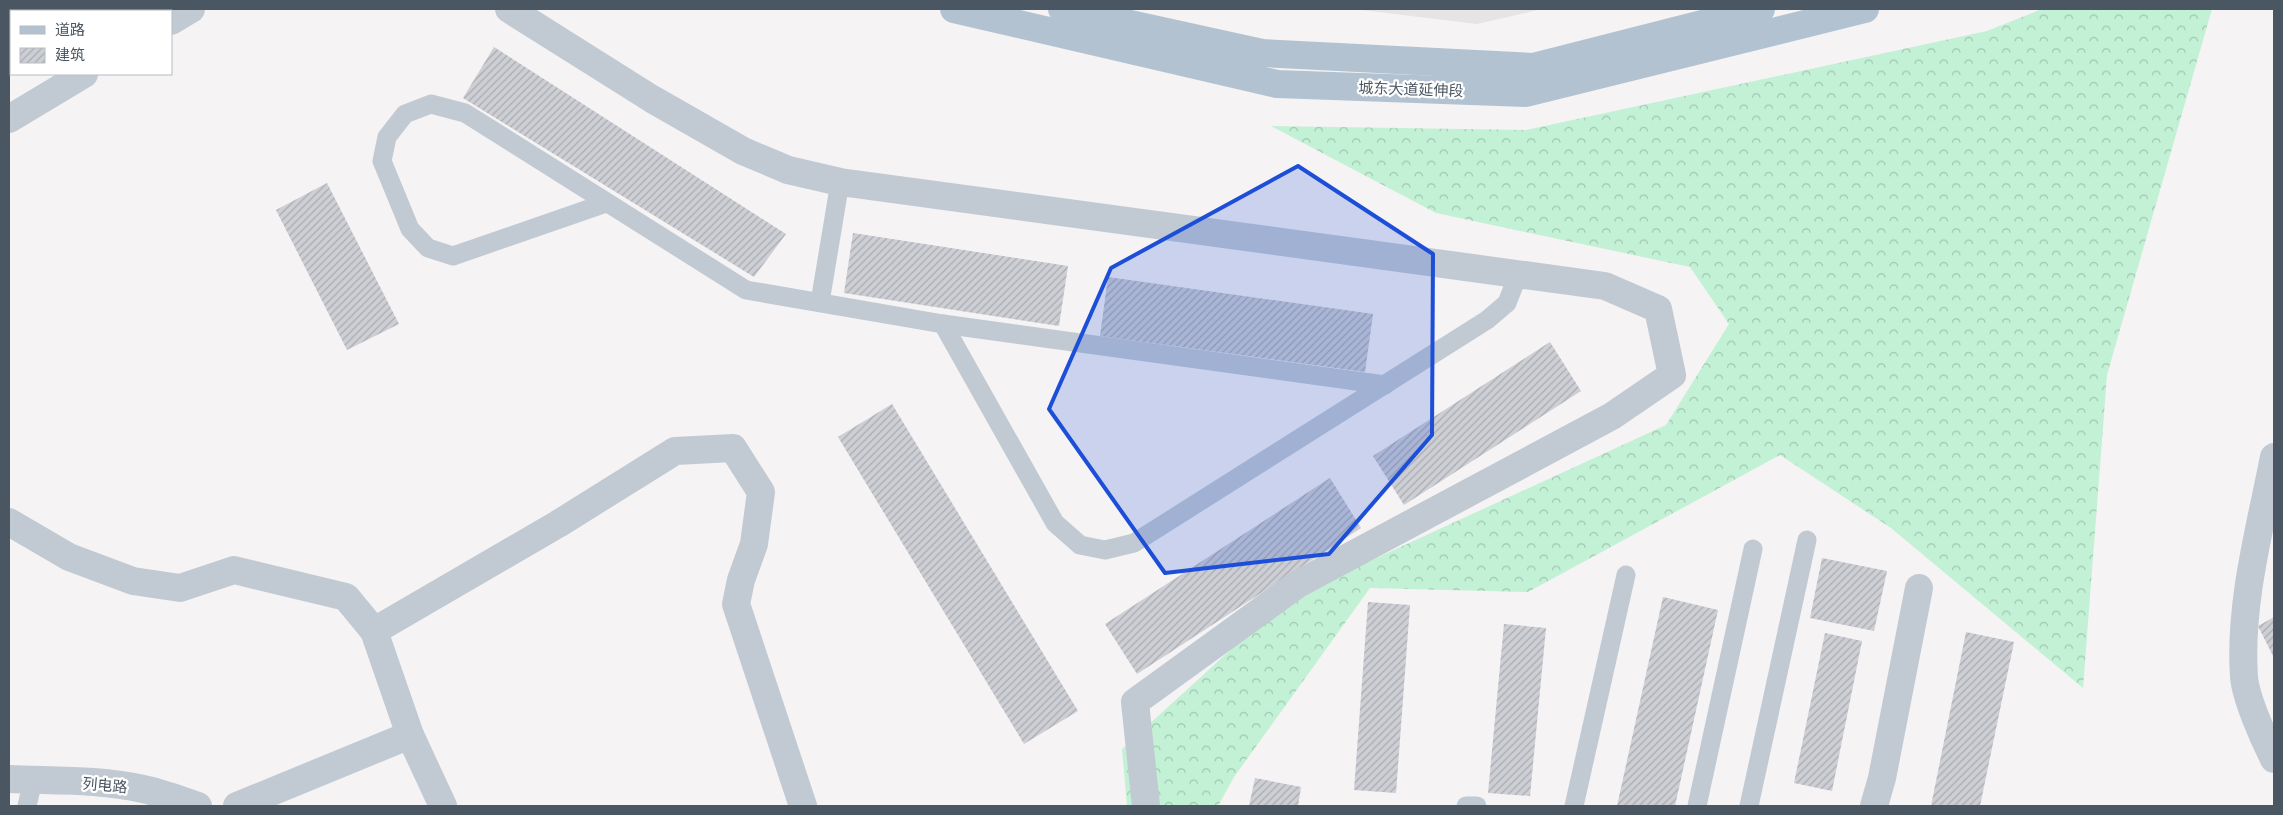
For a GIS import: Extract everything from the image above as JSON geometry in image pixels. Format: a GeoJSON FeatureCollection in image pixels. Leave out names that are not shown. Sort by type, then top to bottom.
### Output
{"type":"FeatureCollection","features":[{"type":"Feature","properties":{"kind":"main road","name":"城东大道延伸段"},"geometry":{"type":"LineString","coordinates":[[954,9],[1277,84],[1526,92],[1866,9]]}},
{"type":"Feature","properties":{"kind":"main road","name":"城东大道延伸段"},"geometry":{"type":"LineString","coordinates":[[1062,9],[1262,53],[1533,67],[1761,9]]}},
{"type":"Feature","properties":{"kind":"street"},"geometry":{"type":"LineString","coordinates":[[172,20],[191,9]]}},
{"type":"Feature","properties":{"kind":"street"},"geometry":{"type":"LineString","coordinates":[[508,9],[652,99],[742,151],[788,170],[840,182],[1605,286],[1658,309],[1672,375],[1612,416],[1298,584],[1135,702],[1146,806]]}},
{"type":"Feature","properties":{"kind":"street"},"geometry":{"type":"LineString","coordinates":[[9,119],[82,75]]}},
{"type":"Feature","properties":{"kind":"street"},"geometry":{"type":"LineString","coordinates":[[374,631],[558,524],[675,451],[732,448],[761,492],[754,544],[741,580],[736,604],[803,806]]}},
{"type":"Feature","properties":{"kind":"street"},"geometry":{"type":"LineString","coordinates":[[2274,457],[2244,612],[2244,678],[2262,736],[2274,759]]}},
{"type":"Feature","properties":{"kind":"street"},"geometry":{"type":"LineString","coordinates":[[9,522],[68,557],[133,581],[180,588],[234,570],[346,597],[374,631],[410,735],[443,806]]}},
{"type":"Feature","properties":{"kind":"street"},"geometry":{"type":"LineString","coordinates":[[1874,806],[1882,778],[1919,588]]}},
{"type":"Feature","properties":{"kind":"street"},"geometry":{"type":"LineString","coordinates":[[237,806],[410,735]]}},
{"type":"Feature","properties":{"kind":"street","name":"列电路"},"geometry":{"type":"LineString","coordinates":[[21,780],[141,788],[198,806]]}},
{"type":"Feature","properties":{"kind":"lane"},"geometry":{"type":"LineString","coordinates":[[606,203],[453,256],[428,248],[410,229],[382,161],[387,137],[405,114],[431,104],[465,113],[746,290],[943,324],[1385,385]]}},
{"type":"Feature","properties":{"kind":"lane"},"geometry":{"type":"LineString","coordinates":[[820,302],[840,182]]}},
{"type":"Feature","properties":{"kind":"lane"},"geometry":{"type":"LineString","coordinates":[[943,324],[1055,523],[1080,545],[1105,550],[1134,542],[1487,320],[1507,303],[1518,275]]}},
{"type":"Feature","properties":{"kind":"lane"},"geometry":{"type":"LineString","coordinates":[[1749,806],[1807,540]]}},
{"type":"Feature","properties":{"kind":"lane"},"geometry":{"type":"LineString","coordinates":[[1696,806],[1753,549]]}},
{"type":"Feature","properties":{"kind":"lane"},"geometry":{"type":"LineString","coordinates":[[1574,806],[1626,575]]}},
{"type":"Feature","properties":{"kind":"lane"},"geometry":{"type":"LineString","coordinates":[[21,780],[27,806]]}},
{"type":"Feature","properties":{"kind":"lane"},"geometry":{"type":"LineString","coordinates":[[1466,806],[1477,806]]}},
{"type":"Feature","properties":{"kind":"highlighted area"},"geometry":{"type":"Polygon","coordinates":[[[1298,166],[1433,254],[1432,435],[1329,554],[1165,573],[1049,409],[1111,268],[1298,166]]]}},
{"type":"Feature","properties":{"kind":"shaded area"},"geometry":{"type":"Polygon","coordinates":[[[1353,9],[1542,9],[1477,24],[1353,9]]]}},
{"type":"Feature","properties":{"kind":"green space"},"geometry":{"type":"Polygon","coordinates":[[[2042,9],[2212,9],[2107,375],[2083,688],[1891,528],[1780,455],[1528,592],[1370,588],[1234,777],[1218,806],[1127,806],[1122,749],[1285,600],[1666,425],[1729,324],[1690,267],[1436,213],[1271,126],[1526,130],[1987,31],[2042,9]]]}},
{"type":"Feature","properties":{"kind":"building"},"geometry":{"type":"Polygon","coordinates":[[[494,47],[786,234],[754,277],[463,98],[494,47]]]}},
{"type":"Feature","properties":{"kind":"building"},"geometry":{"type":"Polygon","coordinates":[[[327,183],[399,324],[347,350],[276,210],[327,183]]]}},
{"type":"Feature","properties":{"kind":"building"},"geometry":{"type":"Polygon","coordinates":[[[853,233],[1068,266],[1059,326],[844,293],[853,233]]]}},
{"type":"Feature","properties":{"kind":"building"},"geometry":{"type":"Polygon","coordinates":[[[1108,277],[1373,314],[1365,372],[1100,336],[1108,277]]]}},
{"type":"Feature","properties":{"kind":"building"},"geometry":{"type":"Polygon","coordinates":[[[1550,342],[1581,391],[1404,505],[1373,456],[1550,342]]]}},
{"type":"Feature","properties":{"kind":"building"},"geometry":{"type":"Polygon","coordinates":[[[892,404],[1078,711],[1024,744],[838,437],[892,404]]]}},
{"type":"Feature","properties":{"kind":"building"},"geometry":{"type":"Polygon","coordinates":[[[1330,478],[1361,528],[1137,674],[1105,624],[1330,478]]]}},
{"type":"Feature","properties":{"kind":"building"},"geometry":{"type":"Polygon","coordinates":[[[1822,558],[1887,571],[1874,631],[1810,618],[1822,558]]]}},
{"type":"Feature","properties":{"kind":"building"},"geometry":{"type":"Polygon","coordinates":[[[1663,597],[1718,610],[1675,806],[1617,806],[1663,597]]]}},
{"type":"Feature","properties":{"kind":"building"},"geometry":{"type":"Polygon","coordinates":[[[1368,602],[1410,605],[1396,793],[1354,790],[1368,602]]]}},
{"type":"Feature","properties":{"kind":"building"},"geometry":{"type":"Polygon","coordinates":[[[2274,617],[2274,658],[2258,626],[2274,617]]]}},
{"type":"Feature","properties":{"kind":"building"},"geometry":{"type":"Polygon","coordinates":[[[1504,624],[1546,628],[1530,796],[1488,793],[1504,624]]]}},
{"type":"Feature","properties":{"kind":"building"},"geometry":{"type":"Polygon","coordinates":[[[1966,632],[2014,642],[1980,806],[1931,806],[1966,632]]]}},
{"type":"Feature","properties":{"kind":"building"},"geometry":{"type":"Polygon","coordinates":[[[1825,633],[1862,641],[1832,791],[1794,783],[1825,633]]]}},
{"type":"Feature","properties":{"kind":"building"},"geometry":{"type":"Polygon","coordinates":[[[1255,778],[1301,787],[1298,806],[1249,806],[1255,778]]]}}]}
